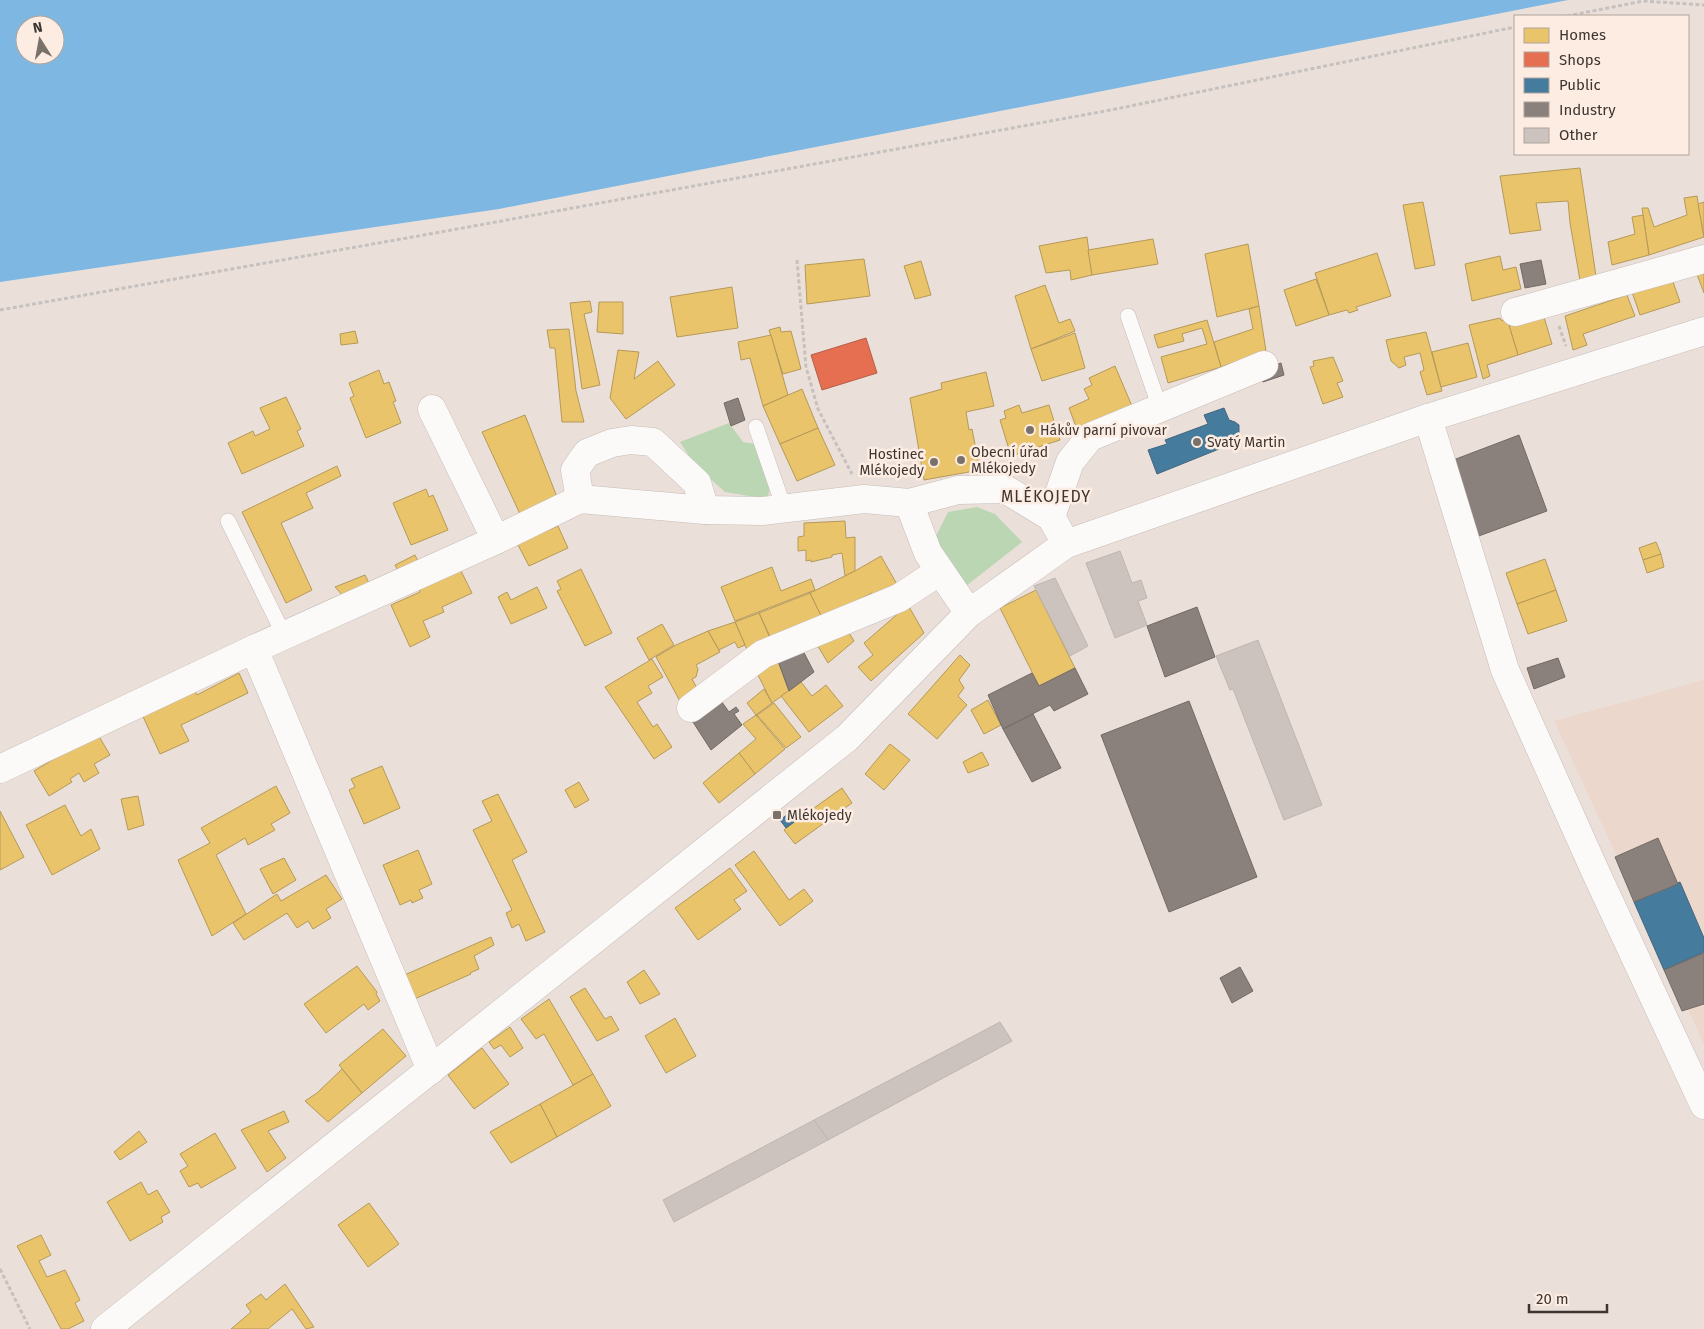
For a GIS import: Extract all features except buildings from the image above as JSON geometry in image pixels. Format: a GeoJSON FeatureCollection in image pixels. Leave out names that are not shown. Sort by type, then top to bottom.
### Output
{"type":"FeatureCollection","features":[{"type":"Feature","properties":{"kind":"street"},"geometry":{"type":"LineString","coordinates":[[1515,312],[1704,259]]}},
{"type":"Feature","properties":{"kind":"street"},"geometry":{"type":"LineString","coordinates":[[105,1329],[847,738],[969,613],[1066,544],[1428,418],[1704,331]]}},
{"type":"Feature","properties":{"kind":"street"},"geometry":{"type":"LineString","coordinates":[[1051,517],[1070,462],[1090,437],[1264,364]]}},
{"type":"Feature","properties":{"kind":"street"},"geometry":{"type":"LineString","coordinates":[[432,409],[496,540]]}},
{"type":"Feature","properties":{"kind":"street"},"geometry":{"type":"LineString","coordinates":[[1428,418],[1506,670],[1596,873],[1704,1105]]}},
{"type":"Feature","properties":{"kind":"street"},"geometry":{"type":"LineString","coordinates":[[580,499],[575,470],[587,453],[612,443],[631,440],[653,442],[697,483],[705,510]]}},
{"type":"Feature","properties":{"kind":"street"},"geometry":{"type":"LineString","coordinates":[[0,769],[284,635],[496,540],[580,499],[705,510],[762,510],[864,499],[909,503],[958,490],[1005,489],[1051,517],[1066,544]]}},
{"type":"Feature","properties":{"kind":"street"},"geometry":{"type":"LineString","coordinates":[[909,503],[928,553],[969,613]]}},
{"type":"Feature","properties":{"kind":"street"},"geometry":{"type":"LineString","coordinates":[[691,708],[763,654],[899,598],[940,571]]}},
{"type":"Feature","properties":{"kind":"street"},"geometry":{"type":"LineString","coordinates":[[254,649],[431,1070]]}},
{"type":"Feature","properties":{"kind":"lane"},"geometry":{"type":"LineString","coordinates":[[1128,316],[1160,408]]}},
{"type":"Feature","properties":{"kind":"lane"},"geometry":{"type":"LineString","coordinates":[[756,427],[784,508]]}},
{"type":"Feature","properties":{"kind":"lane"},"geometry":{"type":"LineString","coordinates":[[228,521],[284,635]]}},
{"type":"Feature","properties":{"kind":"path"},"geometry":{"type":"LineString","coordinates":[[1572,15],[1643,1],[1704,5]]}},
{"type":"Feature","properties":{"kind":"path"},"geometry":{"type":"LineString","coordinates":[[0,310],[472,227],[1101,112],[1514,27]]}},
{"type":"Feature","properties":{"kind":"path"},"geometry":{"type":"LineString","coordinates":[[798,260],[806,368],[818,409],[864,499]]}},
{"type":"Feature","properties":{"kind":"path"},"geometry":{"type":"LineString","coordinates":[[1551,302],[1566,348]]}},
{"type":"Feature","properties":{"kind":"path"},"geometry":{"type":"LineString","coordinates":[[0,1269],[30,1329]]}},
{"type":"Feature","properties":{"kind":"shaded area"},"geometry":{"type":"Polygon","coordinates":[[[1704,680],[1704,1044],[1554,721],[1704,680]]]}},
{"type":"Feature","properties":{"kind":"green space"},"geometry":{"type":"Polygon","coordinates":[[[729,423],[743,442],[755,444],[771,485],[767,499],[725,492],[695,465],[680,442],[729,423]]]}},
{"type":"Feature","properties":{"kind":"green space"},"geometry":{"type":"Polygon","coordinates":[[[977,507],[995,514],[1022,542],[966,586],[942,552],[936,536],[948,512],[977,507]]]}},
{"type":"Feature","properties":{"kind":"water"},"geometry":{"type":"Polygon","coordinates":[[[0,0],[1568,0],[499,209],[0,282],[0,0]]]}},
{"type":"Feature","properties":{"kind":"place","name":"Hákův parní pivovar"},"geometry":{"type":"Point","coordinates":[1030,430]}},
{"type":"Feature","properties":{"kind":"place","name":"Svatý Martin"},"geometry":{"type":"Point","coordinates":[1197,442]}},
{"type":"Feature","properties":{"kind":"place","name":"Obecní úřad Mlékojedy"},"geometry":{"type":"Point","coordinates":[961,460]}},
{"type":"Feature","properties":{"kind":"place","name":"Hostinec Mlékojedy"},"geometry":{"type":"Point","coordinates":[934,462]}},
{"type":"Feature","properties":{"kind":"place","name":"Mlékojedy"},"geometry":{"type":"Point","coordinates":[777,815]}},
{"type":"Feature","properties":{"kind":"district","name":"MLÉKOJEDY"},"geometry":{"type":"Point","coordinates":[1046,496]}}]}
